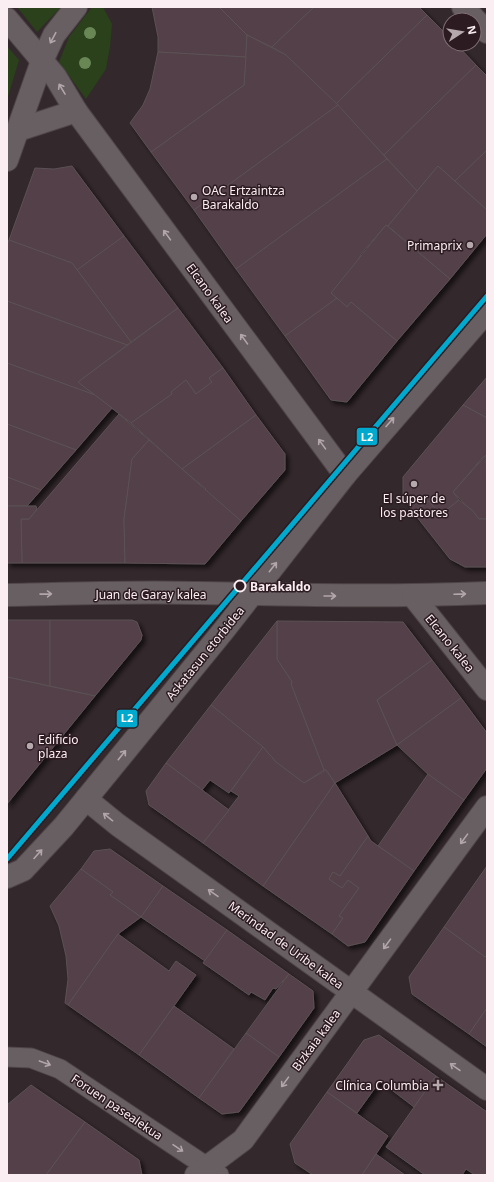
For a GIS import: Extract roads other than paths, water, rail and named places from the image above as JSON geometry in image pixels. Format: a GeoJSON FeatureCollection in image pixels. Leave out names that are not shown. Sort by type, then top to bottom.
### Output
{"type":"FeatureCollection","features":[{"type":"Feature","properties":{"kind":"street"},"geometry":{"type":"LineString","coordinates":[[7,160],[42,61],[54,35],[76,7]]}},
{"type":"Feature","properties":{"kind":"street"},"geometry":{"type":"LineString","coordinates":[[463,7],[487,32]]}},
{"type":"Feature","properties":{"kind":"street","name":"Elcano kalea"},"geometry":{"type":"LineString","coordinates":[[7,19],[55,76],[76,111],[345,475]]}},
{"type":"Feature","properties":{"kind":"street"},"geometry":{"type":"LineString","coordinates":[[18,130],[76,111]]}},
{"type":"Feature","properties":{"kind":"street","name":"Askatasun etorbidea"},"geometry":{"type":"LineString","coordinates":[[7,877],[23,870],[64,826],[251,595],[345,475],[487,311]]}},
{"type":"Feature","properties":{"kind":"street","name":"Juan de Garay kalea"},"geometry":{"type":"LineString","coordinates":[[7,595],[196,593],[251,595],[413,596],[487,593]]}},
{"type":"Feature","properties":{"kind":"street","name":"Elcano kalea"},"geometry":{"type":"LineString","coordinates":[[413,596],[487,689]]}},
{"type":"Feature","properties":{"kind":"street","name":"Merindad de Uribe kalea"},"geometry":{"type":"LineString","coordinates":[[86,799],[118,825],[487,1089]]}},
{"type":"Feature","properties":{"kind":"street","name":"Bizkaia kalea"},"geometry":{"type":"LineString","coordinates":[[207,1172],[243,1140],[487,807]]}},
{"type":"Feature","properties":{"kind":"street","name":"Foruen pasealekua"},"geometry":{"type":"LineString","coordinates":[[7,1057],[31,1058],[60,1068],[207,1172]]}},
{"type":"Feature","properties":{"kind":"place","name":"OAC Ertzaintza Barakaldo"},"geometry":{"type":"Point","coordinates":[194,197]}},
{"type":"Feature","properties":{"kind":"place","name":"Primaprix"},"geometry":{"type":"Point","coordinates":[470,245]}},
{"type":"Feature","properties":{"kind":"place","name":"El súper de los pastores"},"geometry":{"type":"Point","coordinates":[414,484]}},
{"type":"Feature","properties":{"kind":"place","name":"Barakaldo"},"geometry":{"type":"Point","coordinates":[240,586]}},
{"type":"Feature","properties":{"kind":"place","name":"Edificio plaza"},"geometry":{"type":"Point","coordinates":[30,746]}},
{"type":"Feature","properties":{"kind":"place","name":"Clínica Columbia"},"geometry":{"type":"Point","coordinates":[438,1085]}}]}
